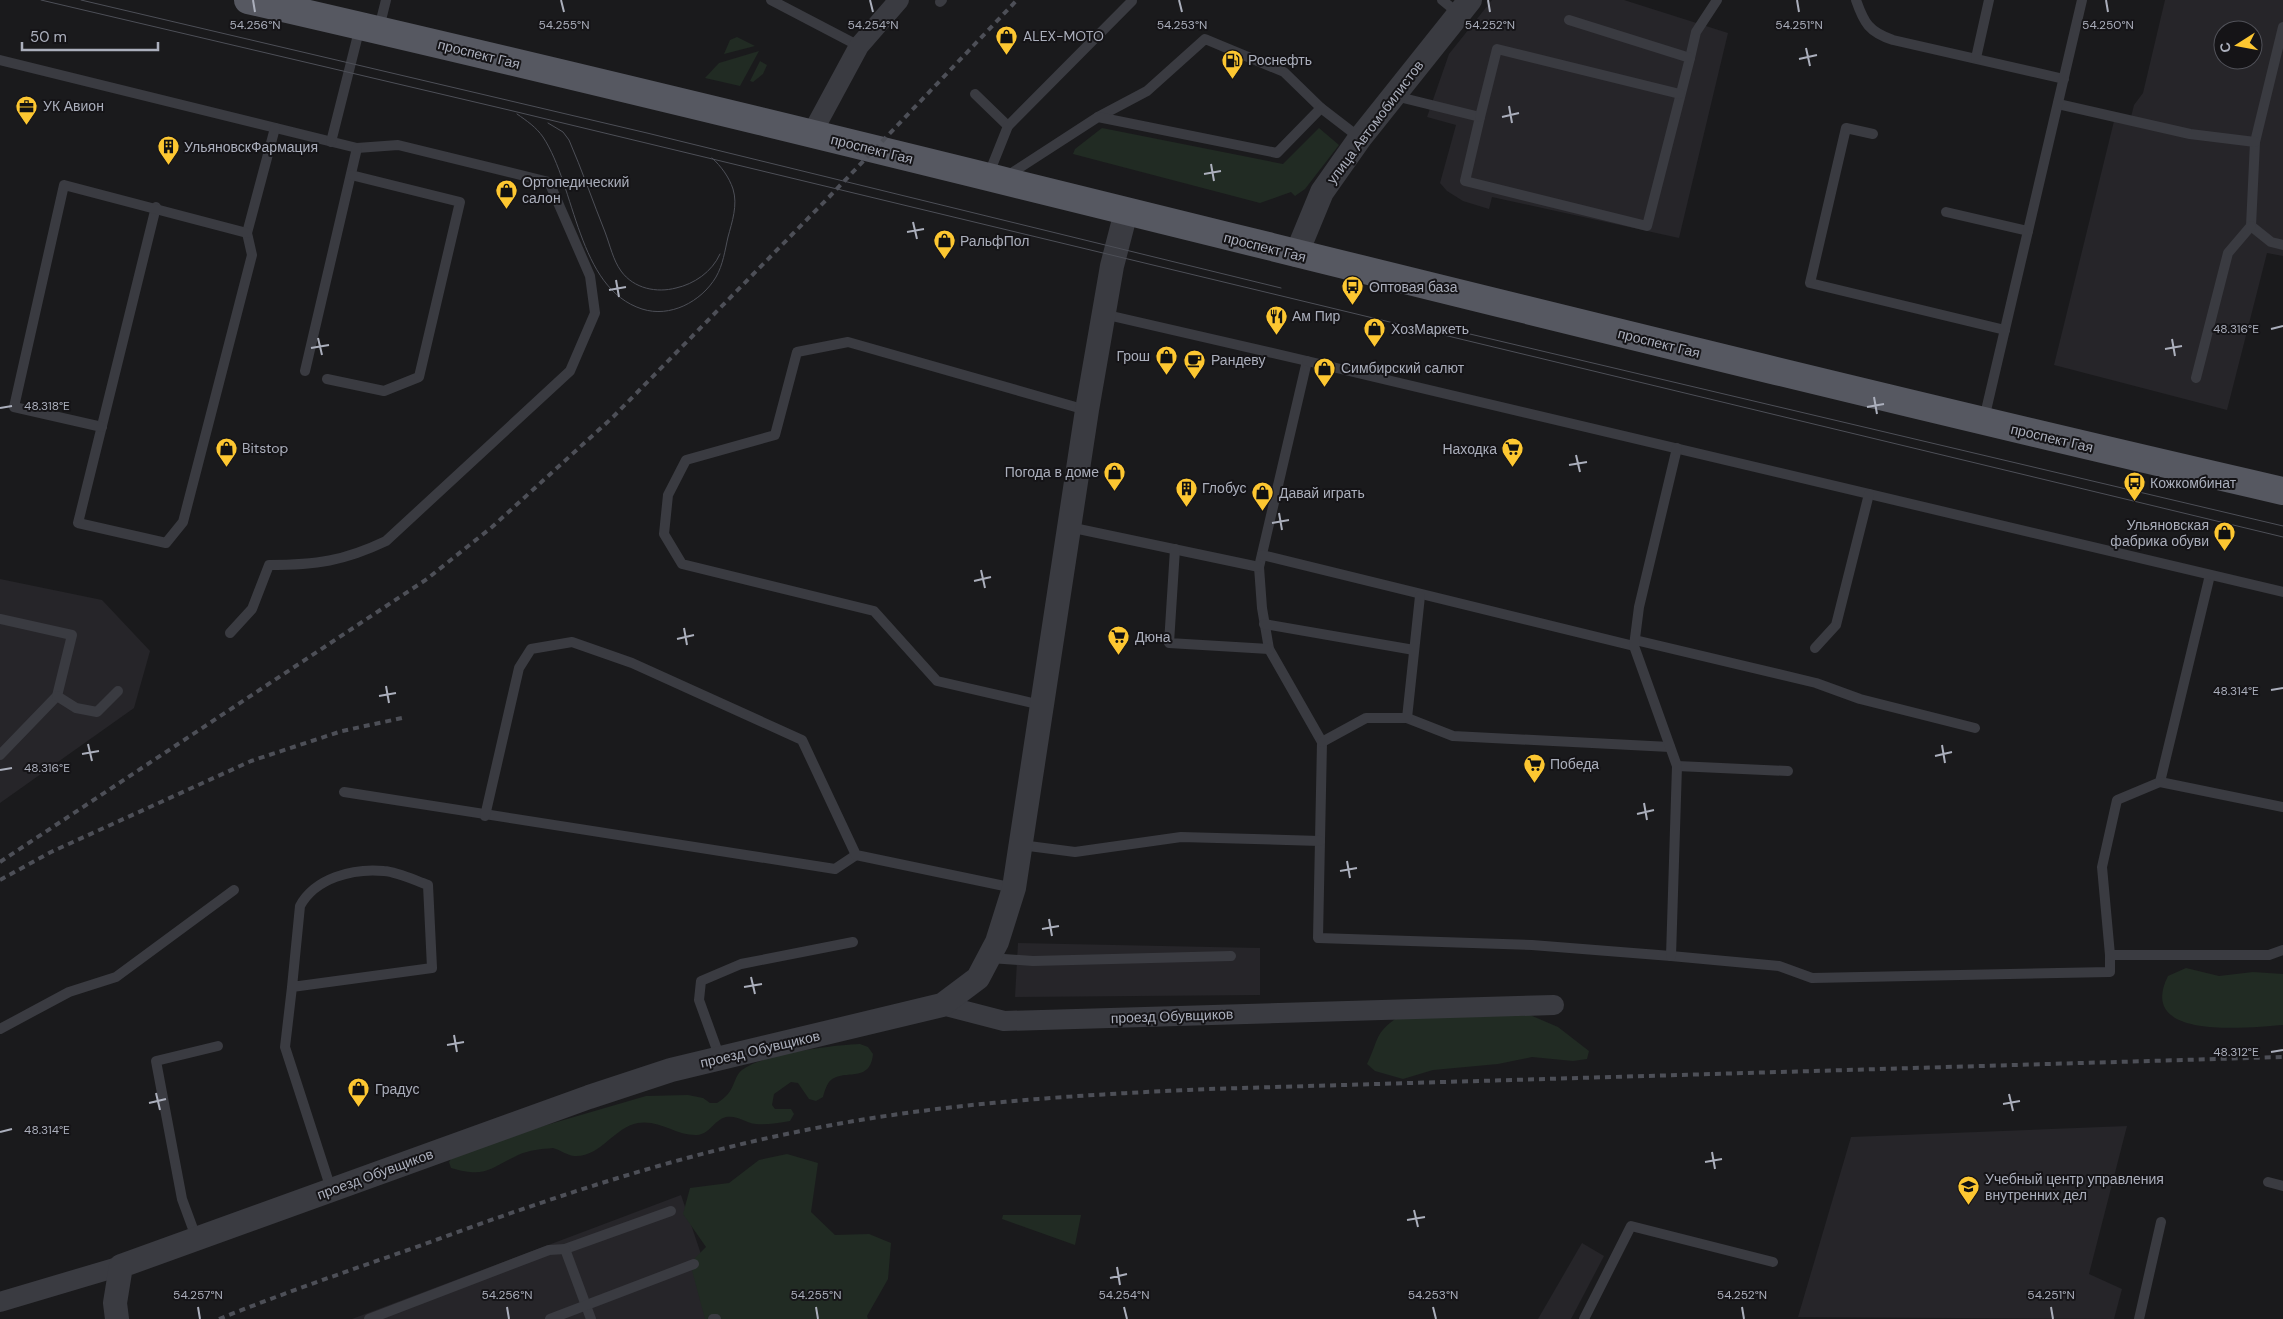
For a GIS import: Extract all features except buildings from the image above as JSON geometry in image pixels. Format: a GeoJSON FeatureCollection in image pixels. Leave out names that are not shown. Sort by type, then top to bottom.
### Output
{"type":"FeatureCollection","features":[{"type":"Feature","properties":{"kind":"main road","name":"проспект Гая"},"geometry":{"type":"LineString","coordinates":[[248,0],[812,134],[1296,255],[1983,422],[2283,491]]}},
{"type":"Feature","properties":{"kind":"street"},"geometry":{"type":"LineString","coordinates":[[812,134],[859,46],[899,0]]}},
{"type":"Feature","properties":{"kind":"street","name":"улица Автомобилистов"},"geometry":{"type":"LineString","coordinates":[[1296,255],[1322,192],[1360,138],[1394,96],[1457,5]]}},
{"type":"Feature","properties":{"kind":"street"},"geometry":{"type":"LineString","coordinates":[[942,1005],[978,978],[997,942],[1014,888],[1087,410],[1112,266],[1126,212]]}},
{"type":"Feature","properties":{"kind":"street","name":"проезд Обувщиков"},"geometry":{"type":"LineString","coordinates":[[0,1302],[121,1266],[589,1097],[671,1070],[942,1005],[1004,1021],[1554,1004]]}},
{"type":"Feature","properties":{"kind":"street"},"geometry":{"type":"LineString","coordinates":[[118,1319],[115,1303],[121,1266]]}},
{"type":"Feature","properties":{"kind":"lane"},"geometry":{"type":"LineString","coordinates":[[331,142],[369,28],[386,0]]}},
{"type":"Feature","properties":{"kind":"lane"},"geometry":{"type":"LineString","coordinates":[[772,0],[859,46]]}},
{"type":"Feature","properties":{"kind":"lane"},"geometry":{"type":"LineString","coordinates":[[1680,94],[1498,49],[1465,181],[1647,226],[1696,32],[1717,0]]}},
{"type":"Feature","properties":{"kind":"lane"},"geometry":{"type":"LineString","coordinates":[[1856,0],[1862,17],[1875,34],[1893,40],[2064,79]]}},
{"type":"Feature","properties":{"kind":"lane"},"geometry":{"type":"LineString","coordinates":[[1976,58],[1989,0]]}},
{"type":"Feature","properties":{"kind":"lane"},"geometry":{"type":"LineString","coordinates":[[1983,422],[2082,0]]}},
{"type":"Feature","properties":{"kind":"lane"},"geometry":{"type":"LineString","coordinates":[[994,179],[1008,126],[1132,1]]}},
{"type":"Feature","properties":{"kind":"lane"},"geometry":{"type":"LineString","coordinates":[[1568,20],[1690,58]]}},
{"type":"Feature","properties":{"kind":"lane"},"geometry":{"type":"LineString","coordinates":[[2196,378],[2228,253],[2250,226],[2255,142],[2283,27]]}},
{"type":"Feature","properties":{"kind":"lane"},"geometry":{"type":"LineString","coordinates":[[994,179],[1098,117],[1147,91],[1205,39],[1284,72],[1321,108],[1360,138]]}},
{"type":"Feature","properties":{"kind":"lane"},"geometry":{"type":"LineString","coordinates":[[0,60],[357,148],[398,145],[549,182],[590,276],[595,313],[570,371],[386,541],[361,553],[311,565],[270,565],[252,609],[230,632]]}},
{"type":"Feature","properties":{"kind":"lane"},"geometry":{"type":"LineString","coordinates":[[976,94],[1008,126]]}},
{"type":"Feature","properties":{"kind":"lane"},"geometry":{"type":"LineString","coordinates":[[1394,96],[1480,116]]}},
{"type":"Feature","properties":{"kind":"lane"},"geometry":{"type":"LineString","coordinates":[[2058,104],[2190,134],[2255,142]]}},
{"type":"Feature","properties":{"kind":"lane"},"geometry":{"type":"LineString","coordinates":[[1098,117],[1278,153],[1321,108]]}},
{"type":"Feature","properties":{"kind":"lane"},"geometry":{"type":"LineString","coordinates":[[156,208],[78,523],[166,543],[183,522],[252,255],[247,233],[275,128]]}},
{"type":"Feature","properties":{"kind":"lane"},"geometry":{"type":"LineString","coordinates":[[1873,134],[1846,128],[1810,283],[2005,330]]}},
{"type":"Feature","properties":{"kind":"lane"},"geometry":{"type":"LineString","coordinates":[[305,371],[357,148]]}},
{"type":"Feature","properties":{"kind":"lane"},"geometry":{"type":"LineString","coordinates":[[327,379],[384,391],[419,377],[460,202],[351,175]]}},
{"type":"Feature","properties":{"kind":"lane"},"geometry":{"type":"LineString","coordinates":[[102,427],[14,407],[64,186],[156,208],[247,233]]}},
{"type":"Feature","properties":{"kind":"lane"},"geometry":{"type":"LineString","coordinates":[[1946,212],[2028,231]]}},
{"type":"Feature","properties":{"kind":"lane"},"geometry":{"type":"LineString","coordinates":[[2250,226],[2271,242],[2283,245]]}},
{"type":"Feature","properties":{"kind":"lane"},"geometry":{"type":"LineString","coordinates":[[1103,314],[2283,592]]}},
{"type":"Feature","properties":{"kind":"lane"},"geometry":{"type":"LineString","coordinates":[[1041,705],[937,681],[874,612],[682,564],[664,534],[668,495],[686,460],[776,435],[797,352],[848,342],[1087,410]]}},
{"type":"Feature","properties":{"kind":"lane"},"geometry":{"type":"LineString","coordinates":[[1307,361],[1259,567],[1264,624],[1269,650],[1322,742],[1318,938],[1532,945],[1671,956],[1779,966],[1812,978],[2110,972],[2102,867],[2117,800],[2160,782],[2283,807]]}},
{"type":"Feature","properties":{"kind":"lane"},"geometry":{"type":"LineString","coordinates":[[1671,956],[1677,766],[1634,643],[1639,607],[1677,448]]}},
{"type":"Feature","properties":{"kind":"lane"},"geometry":{"type":"LineString","coordinates":[[1815,648],[1836,625],[1869,494]]}},
{"type":"Feature","properties":{"kind":"lane"},"geometry":{"type":"LineString","coordinates":[[1068,527],[1259,567]]}},
{"type":"Feature","properties":{"kind":"lane"},"geometry":{"type":"LineString","coordinates":[[1175,550],[1169,643],[1269,650]]}},
{"type":"Feature","properties":{"kind":"lane"},"geometry":{"type":"LineString","coordinates":[[1262,555],[1420,596],[1816,682],[1860,699],[1975,728]]}},
{"type":"Feature","properties":{"kind":"lane"},"geometry":{"type":"LineString","coordinates":[[2160,782],[2210,575]]}},
{"type":"Feature","properties":{"kind":"lane"},"geometry":{"type":"LineString","coordinates":[[1407,718],[1420,596]]}},
{"type":"Feature","properties":{"kind":"lane"},"geometry":{"type":"LineString","coordinates":[[0,619],[72,635],[57,696],[0,755]]}},
{"type":"Feature","properties":{"kind":"lane"},"geometry":{"type":"LineString","coordinates":[[1264,624],[1414,650]]}},
{"type":"Feature","properties":{"kind":"lane"},"geometry":{"type":"LineString","coordinates":[[485,816],[519,668],[532,650],[572,642],[632,663],[802,740],[856,855]]}},
{"type":"Feature","properties":{"kind":"lane"},"geometry":{"type":"LineString","coordinates":[[57,696],[76,708],[97,712],[118,691]]}},
{"type":"Feature","properties":{"kind":"lane"},"geometry":{"type":"LineString","coordinates":[[1322,742],[1366,718],[1407,718],[1452,736],[1670,747]]}},
{"type":"Feature","properties":{"kind":"lane"},"geometry":{"type":"LineString","coordinates":[[1677,766],[1788,772]]}},
{"type":"Feature","properties":{"kind":"lane"},"geometry":{"type":"LineString","coordinates":[[344,792],[485,816],[835,869],[856,855],[1014,888]]}},
{"type":"Feature","properties":{"kind":"lane"},"geometry":{"type":"LineString","coordinates":[[1020,845],[1075,852],[1181,837],[1320,841]]}},
{"type":"Feature","properties":{"kind":"lane"},"geometry":{"type":"LineString","coordinates":[[292,987],[432,968],[428,885],[384,871],[338,874],[306,895],[300,906],[285,1047],[331,1189]]}},
{"type":"Feature","properties":{"kind":"lane"},"geometry":{"type":"LineString","coordinates":[[0,1029],[69,992],[116,977],[234,890]]}},
{"type":"Feature","properties":{"kind":"lane"},"geometry":{"type":"LineString","coordinates":[[720,1058],[699,1000],[700,981],[742,964],[853,942]]}},
{"type":"Feature","properties":{"kind":"lane"},"geometry":{"type":"LineString","coordinates":[[2110,954],[2269,955],[2283,950]]}},
{"type":"Feature","properties":{"kind":"lane"},"geometry":{"type":"LineString","coordinates":[[989,958],[1034,962],[1231,956]]}},
{"type":"Feature","properties":{"kind":"lane"},"geometry":{"type":"LineString","coordinates":[[196,1238],[182,1199],[156,1062],[218,1046]]}},
{"type":"Feature","properties":{"kind":"lane"},"geometry":{"type":"LineString","coordinates":[[2268,1182],[2283,1186]]}},
{"type":"Feature","properties":{"kind":"lane"},"geometry":{"type":"LineString","coordinates":[[370,1319],[549,1250],[565,1249],[671,1211]]}},
{"type":"Feature","properties":{"kind":"lane"},"geometry":{"type":"LineString","coordinates":[[2140,1319],[2161,1222]]}},
{"type":"Feature","properties":{"kind":"lane"},"geometry":{"type":"LineString","coordinates":[[1584,1319],[1632,1226],[1772,1262]]}},
{"type":"Feature","properties":{"kind":"lane"},"geometry":{"type":"LineString","coordinates":[[565,1249],[591,1319]]}},
{"type":"Feature","properties":{"kind":"lane"},"geometry":{"type":"LineString","coordinates":[[550,1319],[694,1264]]}},
{"type":"Feature","properties":{"kind":"shaded area"},"geometry":{"type":"Polygon","coordinates":[[[1492,0],[1624,0],[1728,33],[1679,238],[1492,197],[1489,209],[1463,201],[1447,191],[1440,183],[1456,125],[1427,117],[1449,54],[1492,0]]]}},
{"type":"Feature","properties":{"kind":"shaded area"},"geometry":{"type":"Polygon","coordinates":[[[2165,0],[2283,0],[2283,256],[2267,253],[2227,410],[2054,365],[2116,113],[2131,117],[2134,105],[2143,93],[2165,0]]]}},
{"type":"Feature","properties":{"kind":"shaded area"},"geometry":{"type":"Polygon","coordinates":[[[737,37],[755,46],[724,54],[730,40],[737,37]]]}},
{"type":"Feature","properties":{"kind":"shaded area"},"geometry":{"type":"Polygon","coordinates":[[[759,51],[740,86],[705,78],[719,63],[759,51]]]}},
{"type":"Feature","properties":{"kind":"shaded area"},"geometry":{"type":"Polygon","coordinates":[[[760,61],[767,65],[763,74],[753,82],[750,81],[760,61]]]}},
{"type":"Feature","properties":{"kind":"shaded area"},"geometry":{"type":"Polygon","coordinates":[[[1102,128],[1283,164],[1319,128],[1339,145],[1305,189],[1295,196],[1291,192],[1260,203],[1073,154],[1075,149],[1102,128]]]}},
{"type":"Feature","properties":{"kind":"shaded area"},"geometry":{"type":"Polygon","coordinates":[[[0,579],[102,600],[150,651],[134,708],[0,803],[0,579]]]}},
{"type":"Feature","properties":{"kind":"shaded area"},"geometry":{"type":"Polygon","coordinates":[[[1018,943],[1260,948],[1260,995],[1015,997],[1018,943]]]}},
{"type":"Feature","properties":{"kind":"shaded area"},"geometry":{"type":"Polygon","coordinates":[[[2186,968],[2219,976],[2253,972],[2283,974],[2283,1025],[2224,1028],[2201,1026],[2181,1021],[2168,1012],[2162,997],[2168,976],[2186,968]]]}},
{"type":"Feature","properties":{"kind":"shaded area"},"geometry":{"type":"Polygon","coordinates":[[[1523,1012],[1558,1027],[1589,1051],[1587,1059],[1573,1061],[1532,1057],[1498,1064],[1433,1070],[1403,1079],[1375,1071],[1367,1064],[1381,1033],[1398,1017],[1523,1012]]]}},
{"type":"Feature","properties":{"kind":"shaded area"},"geometry":{"type":"Polygon","coordinates":[[[860,1044],[868,1047],[873,1054],[867,1069],[861,1073],[835,1078],[829,1082],[823,1097],[816,1101],[809,1099],[798,1083],[791,1082],[774,1094],[772,1105],[775,1109],[791,1109],[794,1114],[790,1121],[756,1124],[734,1117],[726,1117],[705,1132],[697,1135],[682,1133],[661,1125],[646,1122],[629,1126],[592,1152],[583,1155],[574,1156],[553,1148],[536,1150],[522,1153],[493,1168],[480,1172],[451,1168],[449,1162],[451,1159],[492,1141],[646,1096],[688,1095],[703,1098],[710,1103],[717,1103],[728,1094],[739,1073],[752,1064],[798,1051],[860,1044]]]}},
{"type":"Feature","properties":{"kind":"shaded area","name":"Учебный центр управления внутренних дел"},"geometry":{"type":"Polygon","coordinates":[[[2127,1126],[2089,1274],[2122,1289],[2114,1319],[1798,1317],[1851,1137],[2127,1126]]]}},
{"type":"Feature","properties":{"kind":"shaded area"},"geometry":{"type":"Polygon","coordinates":[[[787,1154],[818,1163],[811,1212],[835,1235],[869,1234],[891,1243],[888,1279],[867,1316],[868,1319],[705,1319],[690,1263],[706,1247],[683,1214],[690,1188],[729,1183],[759,1160],[787,1154]]]}},
{"type":"Feature","properties":{"kind":"shaded area"},"geometry":{"type":"Polygon","coordinates":[[[681,1195],[723,1319],[352,1319],[681,1195]]]}},
{"type":"Feature","properties":{"kind":"shaded area"},"geometry":{"type":"Polygon","coordinates":[[[1003,1215],[1081,1215],[1075,1245],[1002,1219],[1003,1215]]]}},
{"type":"Feature","properties":{"kind":"shaded area"},"geometry":{"type":"Polygon","coordinates":[[[1582,1243],[1604,1256],[1571,1319],[1538,1319],[1582,1243]]]}},
{"type":"Feature","properties":{"kind":"tram line"},"geometry":{"type":"LineString","coordinates":[[41,0],[513,111],[2283,537]]}},
{"type":"Feature","properties":{"kind":"tram line"},"geometry":{"type":"LineString","coordinates":[[81,0],[647,133],[1281,288]]}},
{"type":"Feature","properties":{"kind":"tram line"},"geometry":{"type":"LineString","coordinates":[[517,114],[531,124],[543,137],[554,158],[580,234],[591,259],[604,280],[620,298],[642,309],[663,311],[684,306],[702,294],[716,277],[724,257],[733,219],[735,201],[729,180],[722,168],[712,158]]}},
{"type":"Feature","properties":{"kind":"tram line"},"geometry":{"type":"LineString","coordinates":[[548,123],[563,132],[569,140],[616,262],[621,271],[632,282],[654,290],[683,286],[707,272],[720,254]]}},
{"type":"Feature","properties":{"kind":"tram line"},"geometry":{"type":"LineString","coordinates":[[1453,330],[2283,526]]}},
{"type":"Feature","properties":{"kind":"railway"},"geometry":{"type":"LineString","coordinates":[[0,862],[427,579],[492,527],[613,417],[830,196],[1017,0]]}},
{"type":"Feature","properties":{"kind":"railway"},"geometry":{"type":"LineString","coordinates":[[0,880],[51,852],[251,761],[342,731],[402,718]]}},
{"type":"Feature","properties":{"kind":"railway"},"geometry":{"type":"LineString","coordinates":[[219,1319],[469,1228],[611,1180],[708,1152],[806,1130],[906,1113],[1057,1097],[1209,1089],[2283,1057]]}},
{"type":"Feature","properties":{"kind":"place","name":"ALEX-MOTO"},"geometry":{"type":"Point","coordinates":[1007,55]}},
{"type":"Feature","properties":{"kind":"place","name":"Роснефть"},"geometry":{"type":"Point","coordinates":[1232,79]}},
{"type":"Feature","properties":{"kind":"place","name":"УК Авион"},"geometry":{"type":"Point","coordinates":[27,125]}},
{"type":"Feature","properties":{"kind":"place","name":"УльяновскФармация"},"geometry":{"type":"Point","coordinates":[168,166]}},
{"type":"Feature","properties":{"kind":"place","name":"Ортопедический салон"},"geometry":{"type":"Point","coordinates":[506,209]}},
{"type":"Feature","properties":{"kind":"place","name":"РальфПол"},"geometry":{"type":"Point","coordinates":[944,260]}},
{"type":"Feature","properties":{"kind":"place","name":"Оптовая база"},"geometry":{"type":"Point","coordinates":[1353,306]}},
{"type":"Feature","properties":{"kind":"place","name":"Ам Пир"},"geometry":{"type":"Point","coordinates":[1276,335]}},
{"type":"Feature","properties":{"kind":"place","name":"ХозМаркеть"},"geometry":{"type":"Point","coordinates":[1375,348]}},
{"type":"Feature","properties":{"kind":"place","name":"Грош"},"geometry":{"type":"Point","coordinates":[1166,375]}},
{"type":"Feature","properties":{"kind":"place","name":"Рандеву"},"geometry":{"type":"Point","coordinates":[1195,379]}},
{"type":"Feature","properties":{"kind":"place","name":"Симбирский салют"},"geometry":{"type":"Point","coordinates":[1325,387]}},
{"type":"Feature","properties":{"kind":"place","name":"Bitstop"},"geometry":{"type":"Point","coordinates":[226,467]}},
{"type":"Feature","properties":{"kind":"place","name":"Находка"},"geometry":{"type":"Point","coordinates":[1513,468]}},
{"type":"Feature","properties":{"kind":"place","name":"Погода в доме"},"geometry":{"type":"Point","coordinates":[1115,491]}},
{"type":"Feature","properties":{"kind":"place","name":"Кожкомбинат"},"geometry":{"type":"Point","coordinates":[2134,502]}},
{"type":"Feature","properties":{"kind":"place","name":"Глобус"},"geometry":{"type":"Point","coordinates":[1186,507]}},
{"type":"Feature","properties":{"kind":"place","name":"Давай играть"},"geometry":{"type":"Point","coordinates":[1263,512]}},
{"type":"Feature","properties":{"kind":"place","name":"Ульяновская фабрика обуви"},"geometry":{"type":"Point","coordinates":[2225,552]}},
{"type":"Feature","properties":{"kind":"place","name":"Дюна"},"geometry":{"type":"Point","coordinates":[1119,656]}},
{"type":"Feature","properties":{"kind":"place","name":"Победа"},"geometry":{"type":"Point","coordinates":[1534,783]}},
{"type":"Feature","properties":{"kind":"place","name":"Градус"},"geometry":{"type":"Point","coordinates":[359,1108]}},
{"type":"Feature","properties":{"kind":"place","name":"Учебный центр управления внутренних дел"},"geometry":{"type":"Point","coordinates":[1969,1206]}}]}
